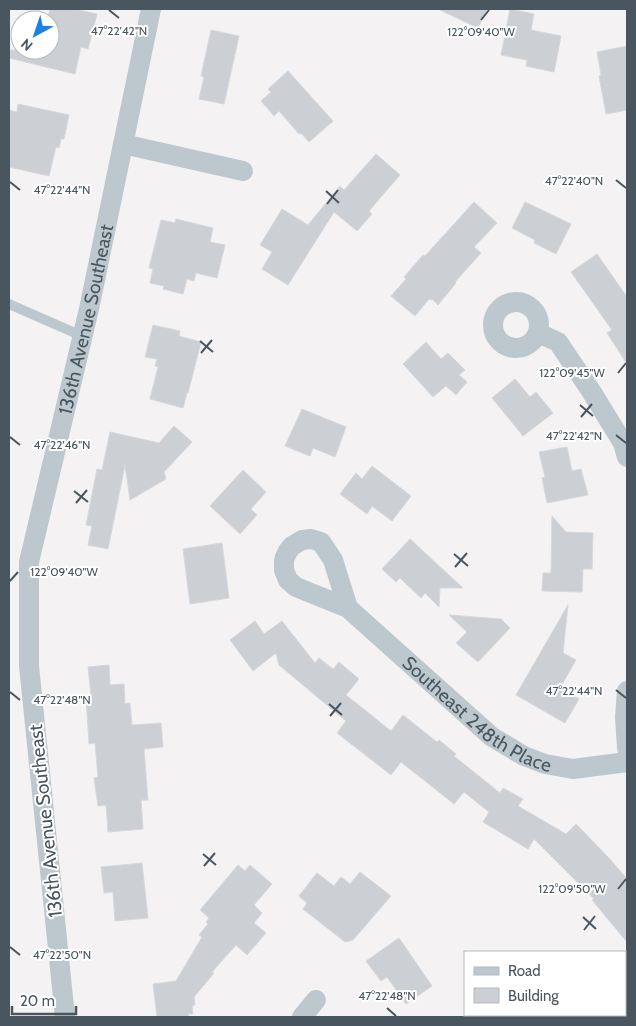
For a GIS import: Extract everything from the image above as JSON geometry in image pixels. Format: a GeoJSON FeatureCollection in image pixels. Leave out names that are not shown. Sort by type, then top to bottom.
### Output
{"type":"FeatureCollection","features":[{"type":"Feature","properties":{"kind":"street","name":"136th Avenue Southeast"},"geometry":{"type":"LineString","coordinates":[[65,1017],[29,666],[29,562],[82,336],[151,9]]}},
{"type":"Feature","properties":{"kind":"street"},"geometry":{"type":"LineString","coordinates":[[123,144],[243,171]]}},
{"type":"Feature","properties":{"kind":"street"},"geometry":{"type":"LineString","coordinates":[[538,333],[558,342],[623,443],[627,457]]}},
{"type":"Feature","properties":{"kind":"street","name":"Southeast 248th Place"},"geometry":{"type":"LineString","coordinates":[[348,608],[492,736],[524,756],[545,764],[573,768],[627,762]]}},
{"type":"Feature","properties":{"kind":"street"},"geometry":{"type":"LineString","coordinates":[[627,691],[625,717],[627,748]]}},
{"type":"Feature","properties":{"kind":"street"},"geometry":{"type":"LineString","coordinates":[[302,1017],[316,1000]]}},
{"type":"Feature","properties":{"kind":"lane"},"geometry":{"type":"LineString","coordinates":[[9,304],[82,336]]}},
{"type":"Feature","properties":{"kind":"building"},"geometry":{"type":"Polygon","coordinates":[[[74,9],[97,14],[88,49],[81,47],[75,74],[17,60],[60,60],[60,10],[50,10],[74,9]]]}},
{"type":"Feature","properties":{"kind":"building"},"geometry":{"type":"Polygon","coordinates":[[[438,9],[487,9],[478,28],[438,9]]]}},
{"type":"Feature","properties":{"kind":"building"},"geometry":{"type":"Polygon","coordinates":[[[510,9],[534,14],[531,30],[561,36],[554,72],[526,66],[527,60],[501,55],[510,9]]]}},
{"type":"Feature","properties":{"kind":"building"},"geometry":{"type":"Polygon","coordinates":[[[211,30],[239,36],[224,104],[199,99],[204,77],[201,76],[211,30]]]}},
{"type":"Feature","properties":{"kind":"building"},"geometry":{"type":"Polygon","coordinates":[[[627,46],[627,110],[606,114],[597,52],[627,46]]]}},
{"type":"Feature","properties":{"kind":"building"},"geometry":{"type":"Polygon","coordinates":[[[288,71],[333,121],[309,142],[301,133],[299,134],[279,111],[274,116],[261,101],[271,92],[268,89],[288,71]]]}},
{"type":"Feature","properties":{"kind":"building"},"geometry":{"type":"Polygon","coordinates":[[[18,104],[69,115],[64,139],[61,139],[59,148],[56,147],[49,176],[9,167],[9,110],[17,112],[18,104]]]}},
{"type":"Feature","properties":{"kind":"building"},"geometry":{"type":"Polygon","coordinates":[[[376,154],[400,175],[369,211],[372,214],[357,231],[334,212],[288,285],[262,269],[272,252],[260,245],[282,209],[308,225],[340,186],[344,190],[376,154]]]}},
{"type":"Feature","properties":{"kind":"building"},"geometry":{"type":"Polygon","coordinates":[[[474,202],[497,223],[474,247],[481,253],[455,282],[438,305],[432,299],[429,299],[415,316],[391,296],[423,255],[425,256],[474,202]]]}},
{"type":"Feature","properties":{"kind":"building"},"geometry":{"type":"Polygon","coordinates":[[[525,202],[571,224],[556,254],[534,243],[535,240],[512,228],[525,202]]]}},
{"type":"Feature","properties":{"kind":"building"},"geometry":{"type":"Polygon","coordinates":[[[176,219],[213,228],[210,242],[225,245],[217,278],[196,273],[194,281],[187,279],[183,294],[163,289],[164,286],[150,283],[153,269],[149,268],[161,220],[175,223],[176,219]]]}},
{"type":"Feature","properties":{"kind":"building"},"geometry":{"type":"Polygon","coordinates":[[[597,254],[627,297],[627,364],[607,333],[612,330],[571,272],[597,254]]]}},
{"type":"Feature","properties":{"kind":"building"},"geometry":{"type":"Polygon","coordinates":[[[153,325],[180,331],[179,336],[201,342],[183,408],[150,399],[158,367],[155,366],[157,359],[145,357],[153,325]]]}},
{"type":"Feature","properties":{"kind":"building"},"geometry":{"type":"Polygon","coordinates":[[[426,342],[441,359],[448,353],[465,370],[459,375],[467,382],[456,395],[446,386],[433,397],[403,364],[426,342]]]}},
{"type":"Feature","properties":{"kind":"building"},"geometry":{"type":"Polygon","coordinates":[[[515,379],[530,397],[536,392],[553,413],[523,436],[492,398],[515,379]]]}},
{"type":"Feature","properties":{"kind":"building"},"geometry":{"type":"Polygon","coordinates":[[[302,409],[346,427],[335,457],[313,448],[310,456],[285,446],[302,409]]]}},
{"type":"Feature","properties":{"kind":"building"},"geometry":{"type":"Polygon","coordinates":[[[174,426],[192,442],[164,472],[166,479],[130,500],[125,465],[108,549],[88,545],[92,526],[86,525],[97,469],[102,470],[110,432],[159,443],[174,426]]]}},
{"type":"Feature","properties":{"kind":"building"},"geometry":{"type":"Polygon","coordinates":[[[567,447],[572,471],[581,469],[588,495],[547,503],[542,478],[545,477],[539,452],[567,447]]]}},
{"type":"Feature","properties":{"kind":"building"},"geometry":{"type":"Polygon","coordinates":[[[372,466],[411,496],[392,521],[372,506],[367,514],[340,494],[356,473],[362,479],[372,466]]]}},
{"type":"Feature","properties":{"kind":"building"},"geometry":{"type":"Polygon","coordinates":[[[243,470],[266,492],[251,509],[257,515],[240,534],[210,506],[243,470]]]}},
{"type":"Feature","properties":{"kind":"building"},"geometry":{"type":"Polygon","coordinates":[[[552,516],[566,532],[593,533],[592,569],[583,569],[582,592],[542,591],[543,573],[551,573],[552,516]]]}},
{"type":"Feature","properties":{"kind":"building"},"geometry":{"type":"Polygon","coordinates":[[[410,539],[463,588],[440,588],[439,607],[425,593],[421,598],[400,578],[396,582],[382,569],[410,539]]]}},
{"type":"Feature","properties":{"kind":"building"},"geometry":{"type":"Polygon","coordinates":[[[222,543],[229,598],[190,604],[183,549],[222,543]]]}},
{"type":"Feature","properties":{"kind":"building"},"geometry":{"type":"Polygon","coordinates":[[[568,605],[563,653],[576,660],[560,688],[579,699],[565,723],[516,695],[568,605]]]}},
{"type":"Feature","properties":{"kind":"building"},"geometry":{"type":"Polygon","coordinates":[[[449,615],[501,619],[510,628],[478,662],[456,643],[467,632],[449,615]]]}},
{"type":"Feature","properties":{"kind":"building"},"geometry":{"type":"Polygon","coordinates":[[[255,621],[264,634],[282,621],[315,663],[319,658],[333,669],[339,662],[359,679],[346,695],[391,731],[403,715],[437,742],[439,740],[456,754],[454,756],[500,793],[503,788],[523,799],[518,806],[566,834],[576,824],[627,879],[627,942],[592,900],[594,899],[534,839],[528,849],[483,822],[489,812],[464,792],[454,804],[401,762],[391,775],[337,733],[346,721],[279,665],[276,653],[253,671],[230,640],[255,621]]]}},
{"type":"Feature","properties":{"kind":"building"},"geometry":{"type":"Polygon","coordinates":[[[109,665],[110,685],[124,684],[125,704],[130,703],[132,725],[161,723],[163,747],[144,749],[148,800],[141,800],[143,829],[108,832],[106,805],[98,806],[94,778],[98,777],[95,743],[89,744],[86,696],[91,696],[88,667],[109,665]]]}},
{"type":"Feature","properties":{"kind":"building"},"geometry":{"type":"Polygon","coordinates":[[[142,863],[148,918],[115,921],[113,892],[104,893],[101,867],[142,863]]]}},
{"type":"Feature","properties":{"kind":"building"},"geometry":{"type":"Polygon","coordinates":[[[238,865],[245,871],[250,865],[272,884],[254,905],[262,913],[254,923],[266,933],[247,955],[236,945],[212,972],[214,973],[194,997],[193,1014],[188,1014],[189,1017],[157,1017],[153,984],[176,981],[202,937],[199,935],[208,924],[206,922],[209,918],[200,910],[238,865]]]}},
{"type":"Feature","properties":{"kind":"building"},"geometry":{"type":"Polygon","coordinates":[[[360,872],[391,896],[353,940],[345,942],[303,909],[307,903],[299,896],[317,873],[334,886],[341,877],[350,884],[360,872]]]}},
{"type":"Feature","properties":{"kind":"building"},"geometry":{"type":"Polygon","coordinates":[[[399,938],[432,986],[406,1004],[387,977],[381,981],[366,961],[399,938]]]}}]}
